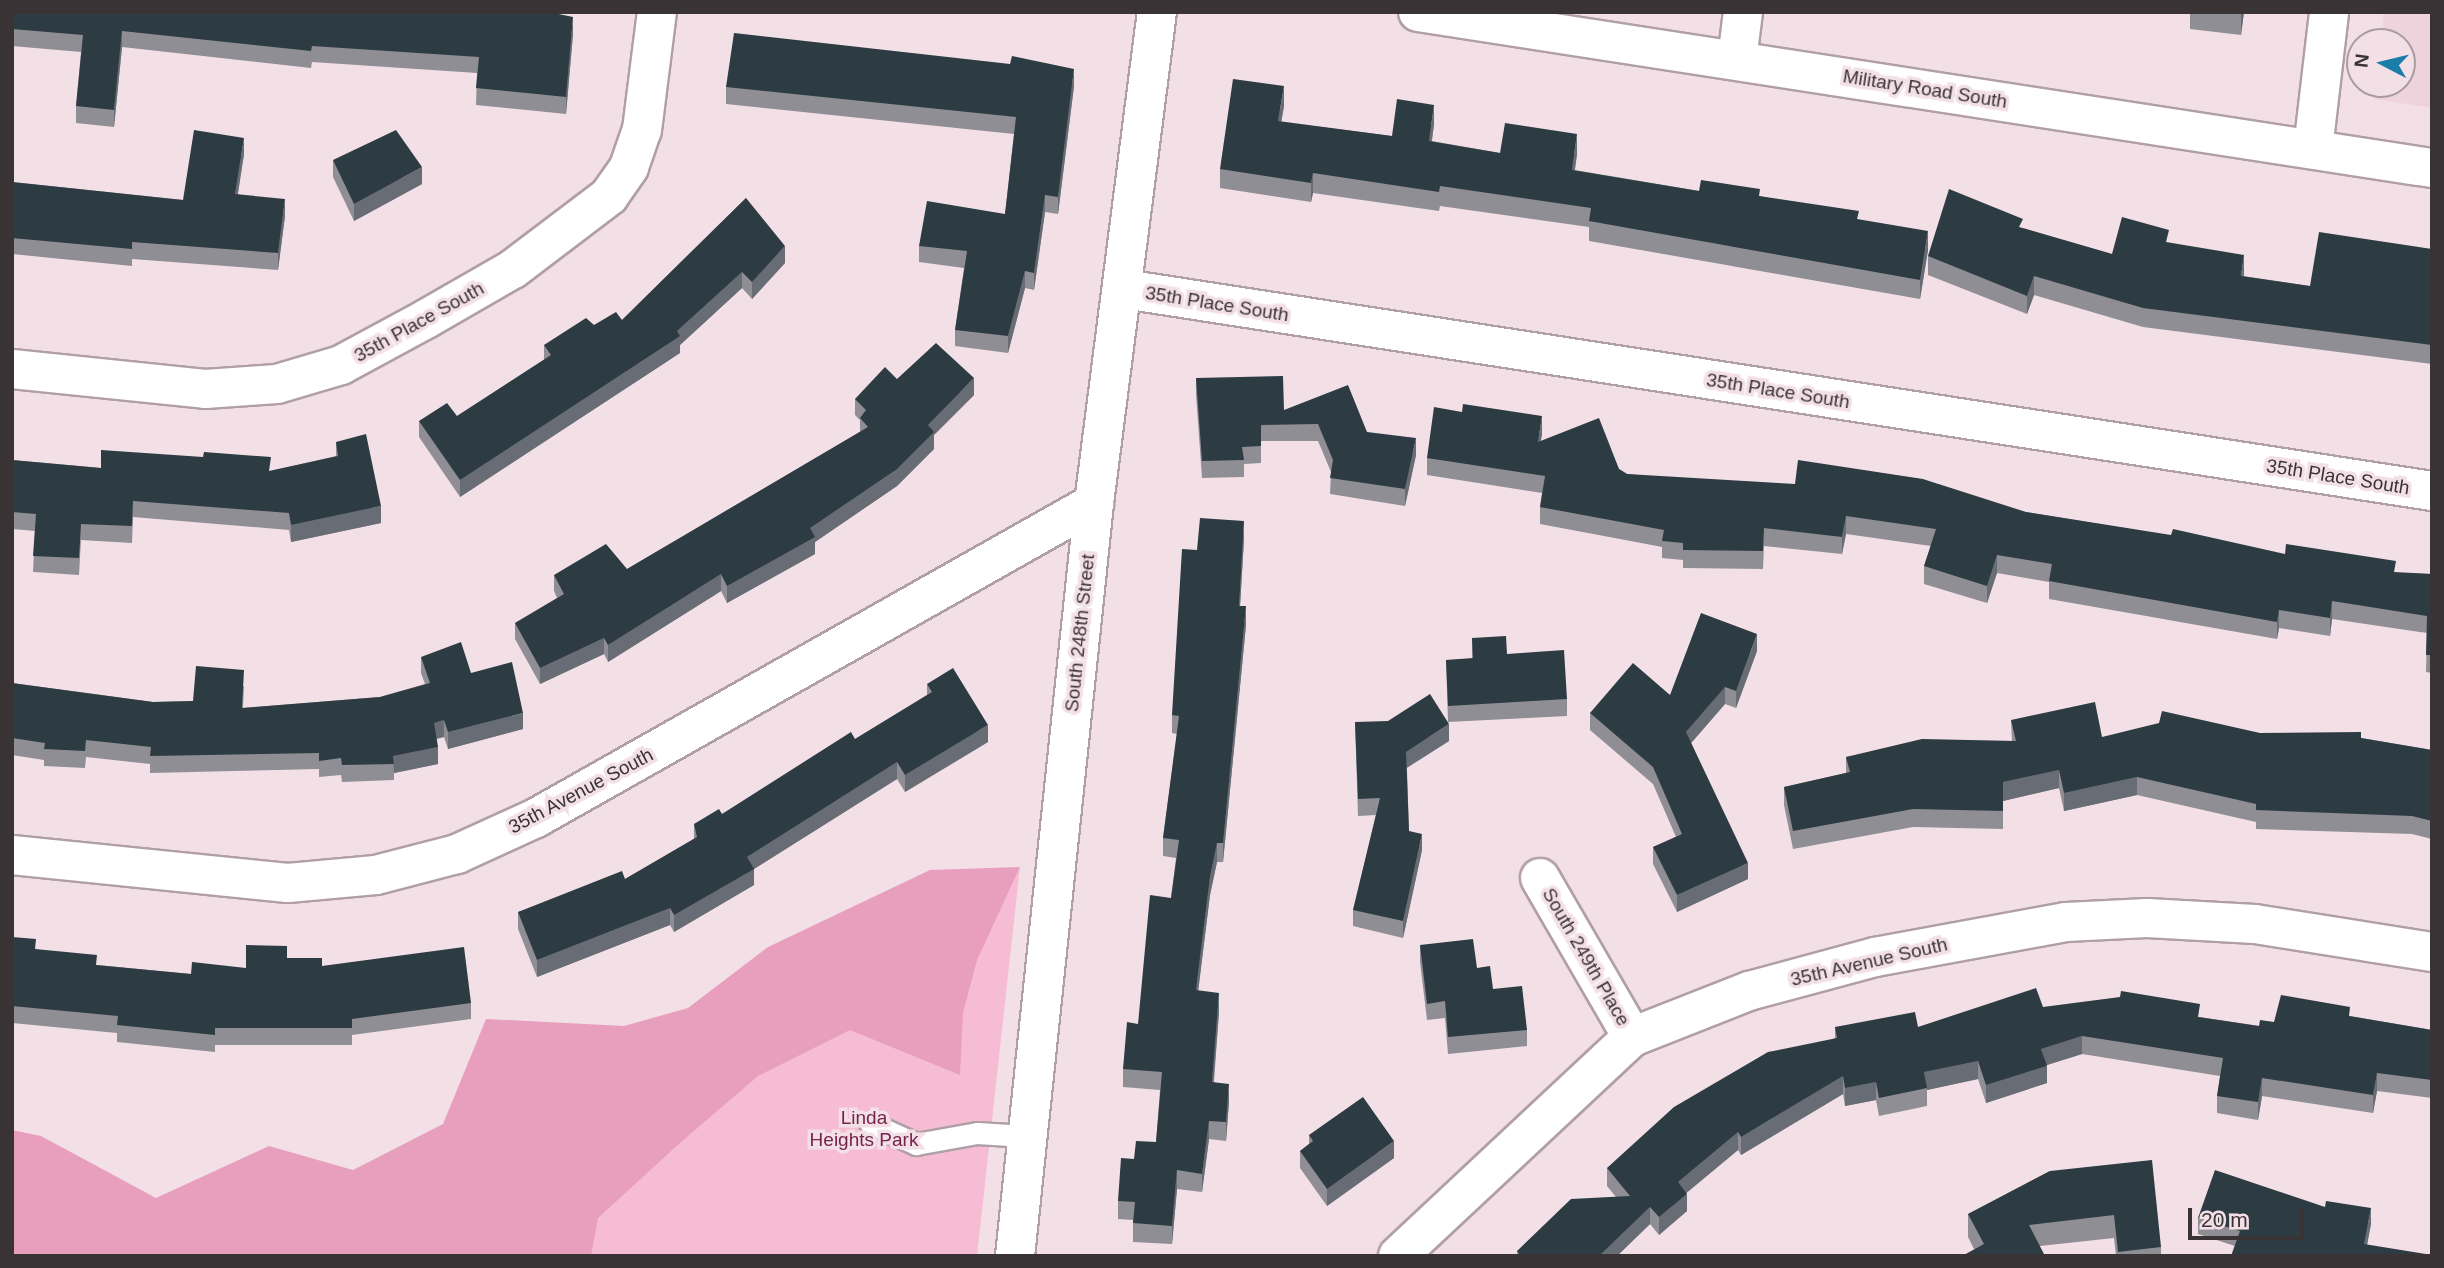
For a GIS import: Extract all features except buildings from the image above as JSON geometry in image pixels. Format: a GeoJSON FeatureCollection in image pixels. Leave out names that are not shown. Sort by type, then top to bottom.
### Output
{"type":"FeatureCollection","features":[{"type":"Feature","properties":{"kind":"street","name":"35th Place South"},"geometry":{"type":"LineString","coordinates":[[12,369],[205,389],[276,384],[341,365],[426,319],[535,254],[609,196],[629,167],[642,130],[657,12]]}},
{"type":"Feature","properties":{"kind":"street","name":"South 248th Street"},"geometry":{"type":"LineString","coordinates":[[1015,1256],[1094,503],[1124,289],[1157,12]]}},
{"type":"Feature","properties":{"kind":"street","name":"Military Road South"},"geometry":{"type":"LineString","coordinates":[[1418,12],[1542,21],[1737,60],[2432,168]]}},
{"type":"Feature","properties":{"kind":"street"},"geometry":{"type":"LineString","coordinates":[[1737,60],[1743,12]]}},
{"type":"Feature","properties":{"kind":"street"},"geometry":{"type":"LineString","coordinates":[[2313,149],[2329,12]]}},
{"type":"Feature","properties":{"kind":"street","name":"35th Place South"},"geometry":{"type":"LineString","coordinates":[[1124,289],[2432,491]]}},
{"type":"Feature","properties":{"kind":"street","name":"35th Avenue South"},"geometry":{"type":"LineString","coordinates":[[12,855],[288,883],[376,875],[457,854],[536,818],[1094,503]]}},
{"type":"Feature","properties":{"kind":"street","name":"South 249th Place"},"geometry":{"type":"LineString","coordinates":[[1540,878],[1632,1037]]}},
{"type":"Feature","properties":{"kind":"street","name":"35th Avenue South"},"geometry":{"type":"LineString","coordinates":[[1398,1256],[1632,1037],[1749,991],[1875,957],[2066,922],[2147,918],[2255,924],[2432,952]]}},
{"type":"Feature","properties":{"kind":"lane"},"geometry":{"type":"LineString","coordinates":[[870,1123],[916,1144],[977,1133],[1026,1136]]}},
{"type":"Feature","properties":{"kind":"shaded area"},"geometry":{"type":"Polygon","coordinates":[[[2384,12],[2432,12],[2432,108],[2374,99],[2416,98],[2416,28],[2382,28],[2384,12]]]}},
{"type":"Feature","properties":{"kind":"shaded area"},"geometry":{"type":"Polygon","coordinates":[[[1020,867],[977,960],[963,1013],[960,1075],[850,1030],[758,1076],[681,1142],[598,1218],[591,1256],[12,1256],[12,1130],[41,1136],[156,1198],[269,1146],[353,1170],[443,1124],[486,1019],[624,1026],[688,1008],[768,947],[930,870],[1020,867]]]}},
{"type":"Feature","properties":{"kind":"green space","name":"Linda Heights Park"},"geometry":{"type":"Polygon","coordinates":[[[1020,867],[977,1256],[532,1256],[577,1177],[1020,867]]]}}]}
